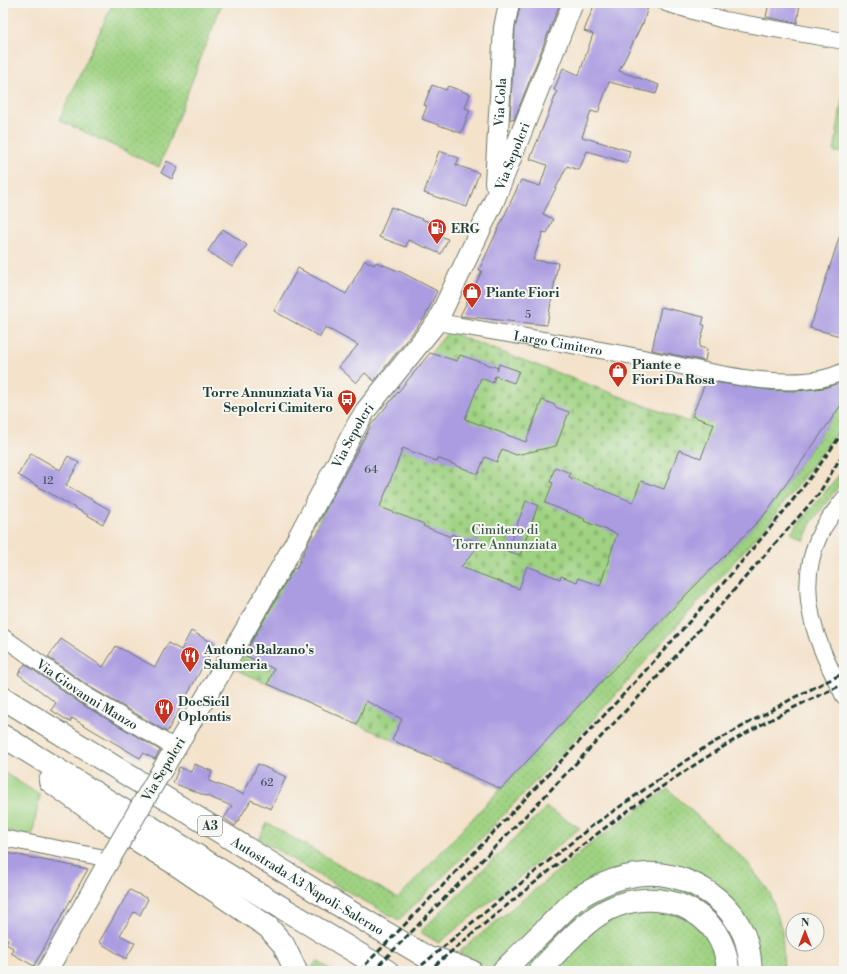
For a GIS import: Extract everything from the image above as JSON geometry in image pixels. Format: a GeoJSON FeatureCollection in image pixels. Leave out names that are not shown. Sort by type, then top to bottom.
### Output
{"type":"FeatureCollection","features":[{"type":"Feature","properties":{"kind":"highway","name":"Autostrada A3 Napoli-Salerno"},"geometry":{"type":"LineString","coordinates":[[3,698],[234,841],[450,971]]}},
{"type":"Feature","properties":{"kind":"highway","name":"A3"},"geometry":{"type":"LineString","coordinates":[[3,736],[387,971]]}},
{"type":"Feature","properties":{"kind":"highway"},"geometry":{"type":"LineString","coordinates":[[3,742],[44,777],[103,819],[174,863],[268,927],[284,944],[296,971]]}},
{"type":"Feature","properties":{"kind":"highway"},"geometry":{"type":"LineString","coordinates":[[508,965],[575,900],[588,891],[625,877],[650,874],[672,876],[694,883],[714,895],[732,914],[744,936],[750,955],[751,971]]}},
{"type":"Feature","properties":{"kind":"highway"},"geometry":{"type":"LineString","coordinates":[[539,971],[580,930],[605,911],[622,903],[643,899],[676,903],[700,915],[708,922],[716,933],[725,952],[728,971]]}},
{"type":"Feature","properties":{"kind":"highway"},"geometry":{"type":"LineString","coordinates":[[419,952],[471,971]]}},
{"type":"Feature","properties":{"kind":"street","name":"Via Cola"},"geometry":{"type":"LineString","coordinates":[[494,201],[504,28],[509,3]]}},
{"type":"Feature","properties":{"kind":"street","name":"Via Sepolcri"},"geometry":{"type":"LineString","coordinates":[[47,971],[110,859],[221,672],[295,543],[358,423],[366,410],[437,322],[494,201],[573,3]]}},
{"type":"Feature","properties":{"kind":"street"},"geometry":{"type":"LineString","coordinates":[[666,3],[724,20],[844,41]]}},
{"type":"Feature","properties":{"kind":"street","name":"Largo Cimitero"},"geometry":{"type":"LineString","coordinates":[[437,322],[634,356],[735,376],[779,382],[819,380],[844,371]]}},
{"type":"Feature","properties":{"kind":"street"},"geometry":{"type":"LineString","coordinates":[[844,499],[826,522],[820,535],[812,558],[809,575],[809,597],[812,622],[827,663],[844,696]]}},
{"type":"Feature","properties":{"kind":"street","name":"Via Giovanni Manzo"},"geometry":{"type":"LineString","coordinates":[[3,637],[86,695],[175,748]]}},
{"type":"Feature","properties":{"kind":"street"},"geometry":{"type":"LineString","coordinates":[[3,838],[110,859]]}},
{"type":"Feature","properties":{"kind":"green space"},"geometry":{"type":"Polygon","coordinates":[[[113,3],[222,3],[159,167],[59,120],[113,3]]]}},
{"type":"Feature","properties":{"kind":"green space"},"geometry":{"type":"Polygon","coordinates":[[[844,87],[844,153],[834,152],[844,87]]]}},
{"type":"Feature","properties":{"kind":"green space","name":"Cimitero di Torre Annunziata"},"geometry":{"type":"Polygon","coordinates":[[[448,332],[689,422],[708,377],[823,386],[844,380],[844,401],[765,514],[595,688],[501,789],[233,668],[291,567],[296,569],[327,503],[371,425],[448,332]]]}},
{"type":"Feature","properties":{"kind":"green space"},"geometry":{"type":"Polygon","coordinates":[[[844,401],[844,423],[769,523],[584,730],[471,849],[399,920],[323,878],[259,839],[267,823],[398,898],[595,688],[765,514],[844,401]]]}},
{"type":"Feature","properties":{"kind":"green space"},"geometry":{"type":"Polygon","coordinates":[[[844,469],[844,479],[811,523],[803,541],[791,533],[844,469]]]}},
{"type":"Feature","properties":{"kind":"green space"},"geometry":{"type":"Polygon","coordinates":[[[3,772],[40,795],[32,836],[3,830],[3,772]]]}},
{"type":"Feature","properties":{"kind":"green space"},"geometry":{"type":"Polygon","coordinates":[[[668,789],[747,862],[770,893],[782,930],[784,971],[760,971],[754,935],[664,865],[529,931],[492,970],[459,952],[588,846],[668,789]]]}},
{"type":"Feature","properties":{"kind":"green space"},"geometry":{"type":"Polygon","coordinates":[[[546,807],[580,828],[439,943],[420,932],[546,807]]]}},
{"type":"Feature","properties":{"kind":"green space"},"geometry":{"type":"Polygon","coordinates":[[[652,882],[693,892],[721,915],[739,946],[743,971],[736,971],[691,900],[572,925],[527,971],[516,971],[580,909],[609,892],[652,882]]]}},
{"type":"Feature","properties":{"kind":"green space"},"geometry":{"type":"Polygon","coordinates":[[[634,908],[677,912],[708,935],[720,971],[552,971],[601,925],[634,908]]]}},
{"type":"Feature","properties":{"kind":"green space"},"geometry":{"type":"Polygon","coordinates":[[[317,961],[333,971],[309,971],[317,961]]]}},
{"type":"Feature","properties":{"kind":"building"},"geometry":{"type":"Polygon","coordinates":[[[521,3],[560,3],[514,120],[510,119],[515,29],[521,3]]]}},
{"type":"Feature","properties":{"kind":"building"},"geometry":{"type":"Polygon","coordinates":[[[595,3],[649,3],[643,24],[619,71],[659,85],[656,94],[609,82],[598,113],[591,111],[582,137],[630,151],[627,163],[587,151],[579,170],[567,166],[543,214],[553,219],[547,233],[543,232],[533,260],[558,263],[547,325],[460,316],[482,271],[479,270],[521,180],[540,186],[547,165],[530,159],[557,92],[554,90],[563,68],[579,75],[593,34],[584,31],[595,3]]]}},
{"type":"Feature","properties":{"kind":"building"},"geometry":{"type":"Polygon","coordinates":[[[769,3],[800,3],[797,23],[766,17],[769,3]]]}},
{"type":"Feature","properties":{"kind":"building"},"geometry":{"type":"Polygon","coordinates":[[[432,85],[446,90],[448,86],[470,94],[465,108],[470,110],[461,133],[422,119],[427,106],[424,105],[432,85]]]}},
{"type":"Feature","properties":{"kind":"building"},"geometry":{"type":"Polygon","coordinates":[[[439,151],[459,158],[456,165],[479,173],[467,207],[424,193],[439,151]]]}},
{"type":"Feature","properties":{"kind":"building"},"geometry":{"type":"Polygon","coordinates":[[[167,161],[178,167],[172,179],[161,173],[167,161]]]}},
{"type":"Feature","properties":{"kind":"building"},"geometry":{"type":"Polygon","coordinates":[[[391,207],[434,224],[431,232],[448,239],[441,254],[408,240],[406,247],[379,237],[391,207]]]}},
{"type":"Feature","properties":{"kind":"building"},"geometry":{"type":"Polygon","coordinates":[[[223,229],[247,245],[232,267],[208,251],[223,229]]]}},
{"type":"Feature","properties":{"kind":"building"},"geometry":{"type":"Polygon","coordinates":[[[841,232],[844,233],[844,337],[810,328],[841,232]]]}},
{"type":"Feature","properties":{"kind":"building"},"geometry":{"type":"Polygon","coordinates":[[[365,260],[374,265],[376,262],[401,272],[437,291],[425,317],[374,381],[365,373],[356,383],[339,367],[358,345],[325,327],[320,337],[274,311],[298,268],[346,294],[365,260]]]}},
{"type":"Feature","properties":{"kind":"building"},"geometry":{"type":"Polygon","coordinates":[[[661,307],[704,317],[702,325],[705,325],[699,347],[707,349],[705,361],[652,350],[661,307]]]}},
{"type":"Feature","properties":{"kind":"building","name":"Cimitero di Torre Annunziata"},"geometry":{"type":"Polygon","coordinates":[[[430,353],[457,361],[460,355],[498,368],[499,364],[519,371],[514,383],[495,376],[493,383],[481,378],[465,419],[526,442],[542,400],[569,412],[556,446],[516,455],[502,449],[497,462],[485,457],[478,474],[437,458],[436,461],[403,448],[380,507],[424,524],[423,526],[451,537],[452,534],[465,540],[470,539],[481,543],[461,567],[519,589],[527,566],[560,579],[561,576],[577,582],[578,578],[600,586],[617,534],[545,503],[553,483],[550,482],[555,467],[570,473],[569,477],[633,502],[641,481],[664,489],[679,450],[701,458],[714,424],[692,416],[706,381],[769,390],[797,391],[824,388],[844,381],[844,401],[765,514],[597,686],[501,789],[392,740],[402,719],[366,701],[357,724],[268,684],[274,669],[244,655],[294,568],[296,569],[309,541],[371,425],[430,353]]]}},
{"type":"Feature","properties":{"kind":"building"},"geometry":{"type":"Polygon","coordinates":[[[31,453],[60,470],[68,456],[79,463],[66,485],[110,510],[103,524],[18,475],[31,453]]]}},
{"type":"Feature","properties":{"kind":"building"},"geometry":{"type":"Polygon","coordinates":[[[526,501],[538,505],[520,555],[507,551],[526,501]]]}},
{"type":"Feature","properties":{"kind":"building"},"geometry":{"type":"Polygon","coordinates":[[[191,631],[215,644],[167,732],[90,687],[48,657],[61,639],[103,667],[116,646],[155,667],[168,643],[181,650],[191,631]]]}},
{"type":"Feature","properties":{"kind":"building"},"geometry":{"type":"Polygon","coordinates":[[[25,664],[80,703],[160,750],[155,759],[143,753],[140,758],[72,718],[70,722],[51,710],[56,703],[18,674],[25,664]]]}},
{"type":"Feature","properties":{"kind":"building"},"geometry":{"type":"Polygon","coordinates":[[[194,764],[212,771],[209,781],[243,794],[258,764],[286,777],[271,809],[251,800],[235,826],[224,818],[232,806],[173,783],[179,767],[191,772],[194,764]]]}},
{"type":"Feature","properties":{"kind":"building"},"geometry":{"type":"Polygon","coordinates":[[[3,852],[88,869],[34,966],[11,953],[13,948],[6,944],[8,939],[3,938],[3,852]]]}},
{"type":"Feature","properties":{"kind":"building"},"geometry":{"type":"Polygon","coordinates":[[[130,890],[148,899],[140,915],[134,912],[120,935],[135,943],[126,959],[99,942],[130,890]]]}},
{"type":"Feature","properties":{"kind":"railway"},"geometry":{"type":"LineString","coordinates":[[359,971],[508,817],[674,639],[784,511],[830,451],[844,430]]}},
{"type":"Feature","properties":{"kind":"railway"},"geometry":{"type":"LineString","coordinates":[[373,971],[543,798],[651,684],[818,495],[844,452]]}},
{"type":"Feature","properties":{"kind":"railway"},"geometry":{"type":"LineString","coordinates":[[415,971],[474,921],[592,826],[704,748],[795,697],[844,673]]}},
{"type":"Feature","properties":{"kind":"railway"},"geometry":{"type":"LineString","coordinates":[[428,971],[569,855],[642,801],[718,750],[764,723],[844,684]]}},
{"type":"Feature","properties":{"kind":"place","name":"ERG"},"geometry":{"type":"Point","coordinates":[437,245]}},
{"type":"Feature","properties":{"kind":"place","name":"Piante Fiori"},"geometry":{"type":"Point","coordinates":[472,309]}},
{"type":"Feature","properties":{"kind":"place","name":"Piante e Fiori Da Rosa"},"geometry":{"type":"Point","coordinates":[618,388]}},
{"type":"Feature","properties":{"kind":"place","name":"Torre Annunziata Via Sepolcri Cimitero"},"geometry":{"type":"Point","coordinates":[347,416]}},
{"type":"Feature","properties":{"kind":"place","name":"Antonio Balzano's Salumeria"},"geometry":{"type":"Point","coordinates":[190,673]}},
{"type":"Feature","properties":{"kind":"place","name":"DocSicil Oplontis"},"geometry":{"type":"Point","coordinates":[164,725]}}]}
